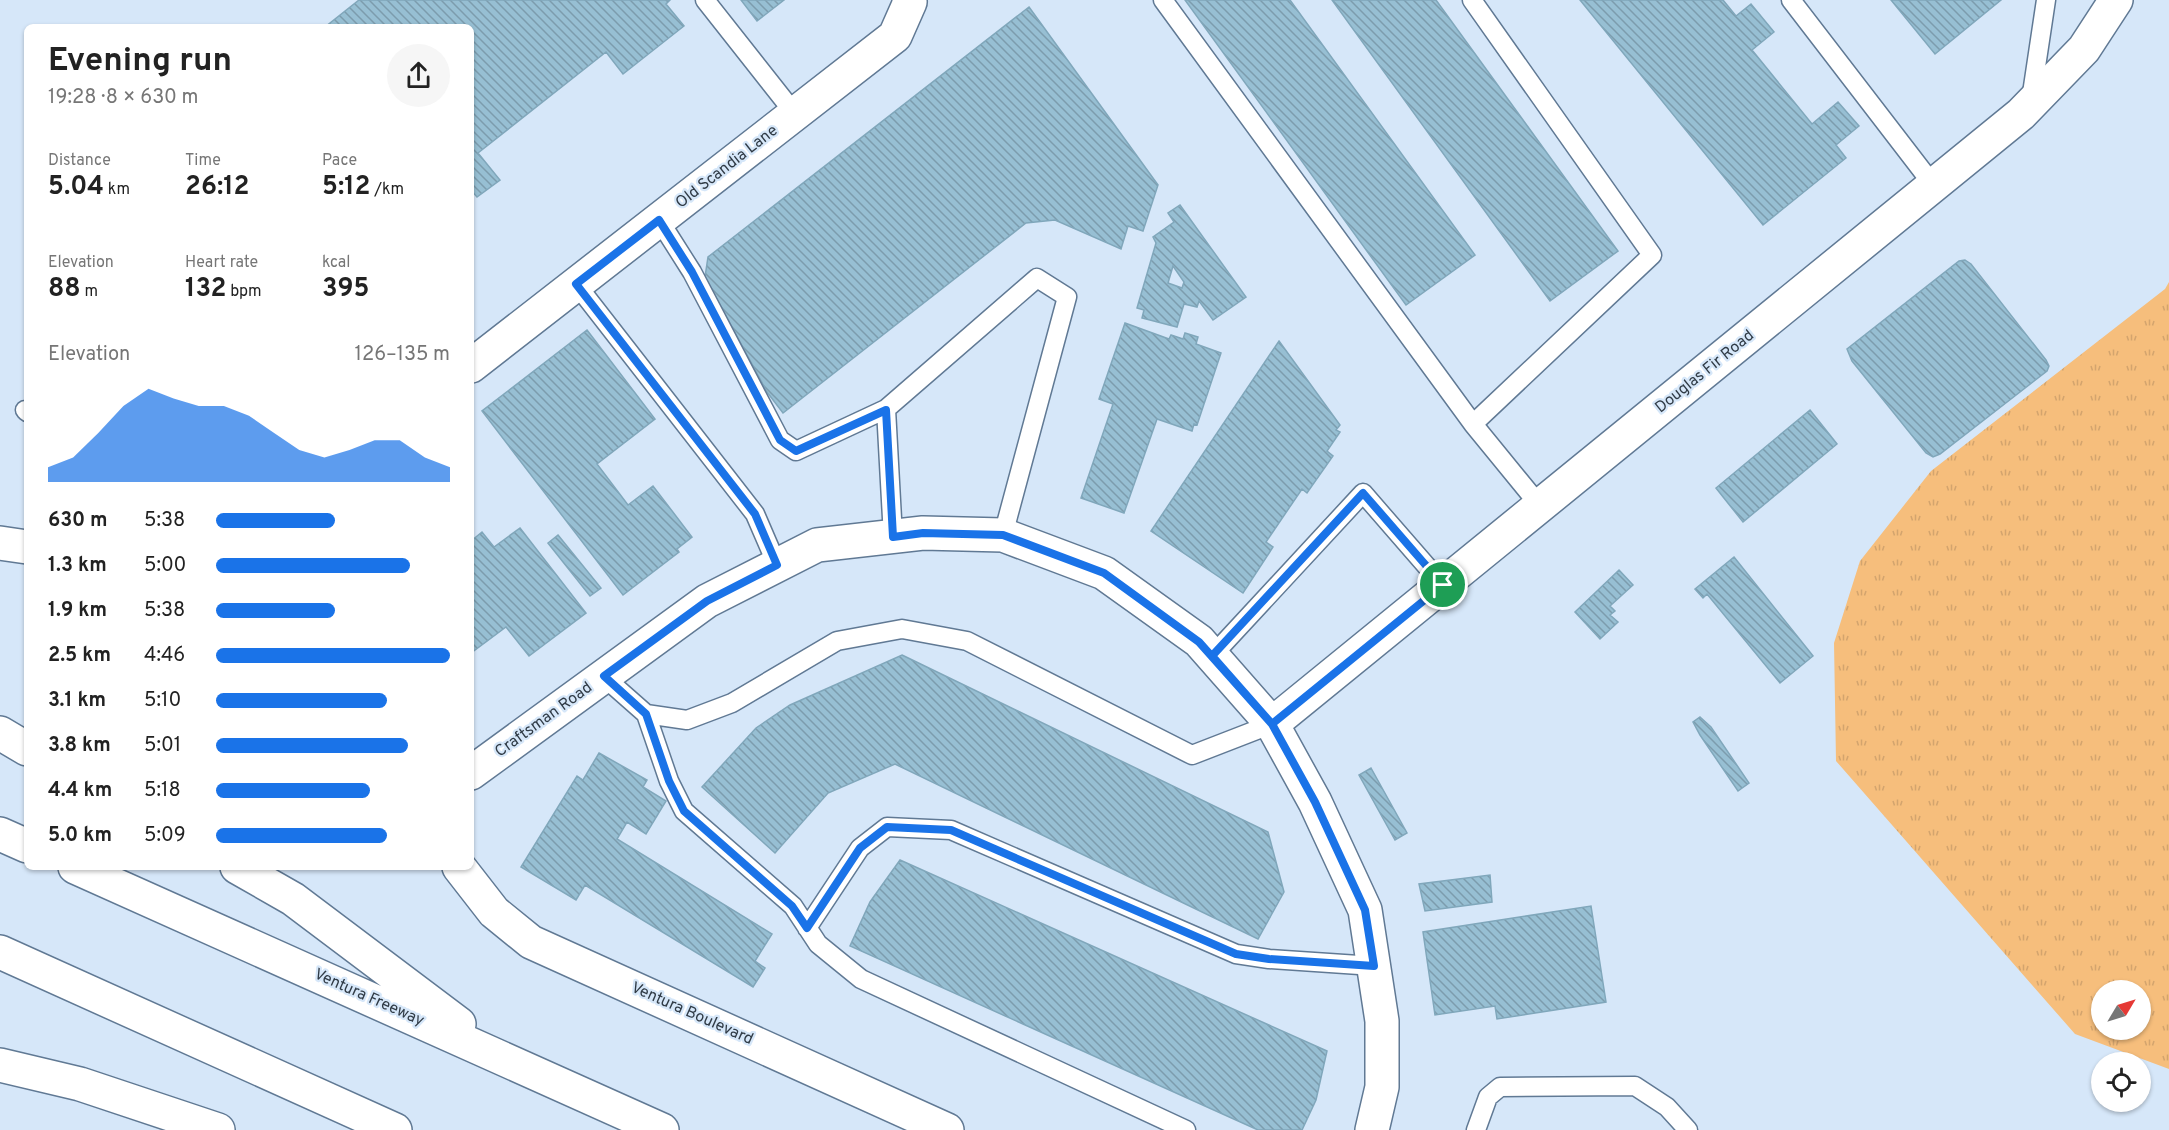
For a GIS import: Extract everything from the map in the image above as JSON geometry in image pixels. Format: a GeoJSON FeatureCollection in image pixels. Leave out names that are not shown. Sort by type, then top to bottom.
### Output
{"type":"FeatureCollection","features":[{"type":"Feature","properties":{"kind":"main road","name":"Old Scandia Lane"},"geometry":{"type":"LineString","coordinates":[[474,364],[895,36],[909,0]]}},
{"type":"Feature","properties":{"kind":"main road","name":"Douglas Fir Road"},"geometry":{"type":"LineString","coordinates":[[1272,724],[2031,105],[2084,50],[2116,0]]}},
{"type":"Feature","properties":{"kind":"main road","name":"Craftsman Road"},"geometry":{"type":"LineString","coordinates":[[474,770],[707,601],[817,545],[923,533],[1003,535],[1104,573],[1199,642],[1212,656],[1272,724],[1315,802],[1365,910],[1383,1021],[1382,1087],[1372,1130]]}},
{"type":"Feature","properties":{"kind":"main road"},"geometry":{"type":"LineString","coordinates":[[0,543],[24,547]]}},
{"type":"Feature","properties":{"kind":"main road"},"geometry":{"type":"LineString","coordinates":[[0,734],[24,747]]}},
{"type":"Feature","properties":{"kind":"main road"},"geometry":{"type":"LineString","coordinates":[[0,834],[24,845]]}},
{"type":"Feature","properties":{"kind":"main road","name":"Ventura Freeway"},"geometry":{"type":"LineString","coordinates":[[82,870],[662,1130]]}},
{"type":"Feature","properties":{"kind":"main road"},"geometry":{"type":"LineString","coordinates":[[242,870],[293,899],[503,1058]]}},
{"type":"Feature","properties":{"kind":"main road","name":"Ventura Boulevard"},"geometry":{"type":"LineString","coordinates":[[461,870],[494,912],[531,942],[947,1130]]}},
{"type":"Feature","properties":{"kind":"main road"},"geometry":{"type":"LineString","coordinates":[[0,952],[395,1130]]}},
{"type":"Feature","properties":{"kind":"main road"},"geometry":{"type":"LineString","coordinates":[[0,1065],[80,1084],[219,1130]]}},
{"type":"Feature","properties":{"kind":"lane"},"geometry":{"type":"LineString","coordinates":[[705,0],[795,114]]}},
{"type":"Feature","properties":{"kind":"lane"},"geometry":{"type":"LineString","coordinates":[[1163,0],[1473,424],[1540,506]]}},
{"type":"Feature","properties":{"kind":"lane"},"geometry":{"type":"LineString","coordinates":[[1472,0],[1652,255],[1473,424]]}},
{"type":"Feature","properties":{"kind":"lane"},"geometry":{"type":"LineString","coordinates":[[1791,0],[1934,186]]}},
{"type":"Feature","properties":{"kind":"lane"},"geometry":{"type":"LineString","coordinates":[[2031,105],[2046,0]]}},
{"type":"Feature","properties":{"kind":"lane"},"geometry":{"type":"LineString","coordinates":[[659,220],[692,272],[780,440],[796,451],[886,410],[1037,278],[1067,297],[1003,535]]}},
{"type":"Feature","properties":{"kind":"lane"},"geometry":{"type":"LineString","coordinates":[[576,284],[755,514],[777,565]]}},
{"type":"Feature","properties":{"kind":"lane"},"geometry":{"type":"LineString","coordinates":[[886,410],[893,537]]}},
{"type":"Feature","properties":{"kind":"lane"},"geometry":{"type":"LineString","coordinates":[[1212,656],[1363,493],[1443,585]]}},
{"type":"Feature","properties":{"kind":"lane"},"geometry":{"type":"LineString","coordinates":[[646,714],[687,720],[732,703],[837,641],[902,629],[967,641],[1192,755],[1272,724]]}},
{"type":"Feature","properties":{"kind":"lane"},"geometry":{"type":"LineString","coordinates":[[604,676],[646,714],[669,781],[684,811],[792,906],[818,945],[861,979],[1186,1130]]}},
{"type":"Feature","properties":{"kind":"lane"},"geometry":{"type":"LineString","coordinates":[[807,928],[860,848],[887,827],[951,830],[1236,954],[1269,959],[1374,966]]}},
{"type":"Feature","properties":{"kind":"lane"},"geometry":{"type":"LineString","coordinates":[[1476,1130],[1488,1096],[1500,1088],[1635,1086],[1667,1107],[1688,1130]]}},
{"type":"Feature","properties":{"kind":"green space"},"geometry":{"type":"Polygon","coordinates":[[[2169,282],[2169,1069],[2151,1062],[2151,1052],[2123,1052],[2091,1040],[2151,1040],[2151,980],[2091,980],[2091,1040],[2075,1034],[1836,761],[1834,643],[1860,561],[1931,471],[2165,289],[2169,282]]]}},
{"type":"Feature","properties":{"kind":"building"},"geometry":{"type":"Polygon","coordinates":[[[359,0],[670,0],[666,4],[684,26],[623,74],[606,52],[478,153],[500,180],[477,197],[474,194],[474,24],[329,24],[359,0]]]}},
{"type":"Feature","properties":{"kind":"building"},"geometry":{"type":"Polygon","coordinates":[[[741,0],[784,0],[757,21],[741,0]]]}},
{"type":"Feature","properties":{"kind":"building"},"geometry":{"type":"Polygon","coordinates":[[[1185,0],[1290,0],[1475,255],[1406,305],[1185,0]]]}},
{"type":"Feature","properties":{"kind":"building"},"geometry":{"type":"Polygon","coordinates":[[[1332,0],[1436,0],[1618,251],[1550,301],[1332,0]]]}},
{"type":"Feature","properties":{"kind":"building"},"geometry":{"type":"Polygon","coordinates":[[[1580,0],[1723,0],[1736,16],[1751,4],[1774,32],[1752,50],[1812,124],[1838,102],[1859,126],[1836,145],[1846,158],[1763,225],[1580,0]]]}},
{"type":"Feature","properties":{"kind":"building"},"geometry":{"type":"Polygon","coordinates":[[[1891,0],[2001,0],[1935,54],[1891,0]]]}},
{"type":"Feature","properties":{"kind":"building"},"geometry":{"type":"Polygon","coordinates":[[[1029,7],[1158,185],[1143,231],[1128,226],[1121,249],[1055,220],[1026,223],[783,413],[767,392],[705,277],[708,257],[1029,7]]]}},
{"type":"Feature","properties":{"kind":"building"},"geometry":{"type":"Polygon","coordinates":[[[1180,205],[1246,297],[1213,320],[1199,301],[1197,307],[1184,304],[1177,327],[1142,318],[1144,310],[1137,308],[1156,243],[1153,237],[1174,222],[1168,213],[1180,205]],[[1173,266],[1168,283],[1182,288],[1184,282],[1173,266]]]}},
{"type":"Feature","properties":{"kind":"building"},"geometry":{"type":"Polygon","coordinates":[[[1965,260],[1971,264],[2049,366],[2047,371],[1940,454],[1933,457],[1926,453],[1852,361],[1847,349],[1959,261],[1965,260]]]}},
{"type":"Feature","properties":{"kind":"building"},"geometry":{"type":"Polygon","coordinates":[[[1125,323],[1169,339],[1171,335],[1183,339],[1185,333],[1198,337],[1196,344],[1221,353],[1197,425],[1194,424],[1192,431],[1157,419],[1124,513],[1081,498],[1113,404],[1099,399],[1125,323]]]}},
{"type":"Feature","properties":{"kind":"building"},"geometry":{"type":"Polygon","coordinates":[[[587,330],[655,419],[597,464],[628,505],[653,486],[692,537],[677,549],[679,552],[623,595],[482,411],[587,330]]]}},
{"type":"Feature","properties":{"kind":"building"},"geometry":{"type":"Polygon","coordinates":[[[1279,341],[1340,425],[1336,430],[1340,432],[1327,451],[1333,456],[1307,493],[1302,489],[1266,542],[1273,547],[1243,593],[1151,531],[1279,341]]]}},
{"type":"Feature","properties":{"kind":"building"},"geometry":{"type":"Polygon","coordinates":[[[1810,410],[1837,444],[1743,522],[1716,488],[1810,410]]]}},
{"type":"Feature","properties":{"kind":"building"},"geometry":{"type":"Polygon","coordinates":[[[520,528],[586,613],[529,656],[506,627],[474,651],[474,539],[482,532],[494,547],[520,528]]]}},
{"type":"Feature","properties":{"kind":"building"},"geometry":{"type":"Polygon","coordinates":[[[558,535],[601,588],[590,596],[548,543],[558,535]]]}},
{"type":"Feature","properties":{"kind":"building"},"geometry":{"type":"Polygon","coordinates":[[[1734,557],[1813,656],[1780,683],[1707,594],[1703,598],[1695,589],[1734,557]]]}},
{"type":"Feature","properties":{"kind":"building"},"geometry":{"type":"Polygon","coordinates":[[[1619,570],[1633,585],[1610,606],[1615,611],[1610,615],[1618,622],[1600,639],[1575,612],[1619,570]]]}},
{"type":"Feature","properties":{"kind":"building"},"geometry":{"type":"Polygon","coordinates":[[[902,655],[1268,832],[1284,892],[1258,939],[895,764],[828,793],[775,853],[702,787],[756,728],[790,705],[902,655]]]}},
{"type":"Feature","properties":{"kind":"building"},"geometry":{"type":"Polygon","coordinates":[[[1700,717],[1711,727],[1749,783],[1738,791],[1693,722],[1700,717]]]}},
{"type":"Feature","properties":{"kind":"building"},"geometry":{"type":"Polygon","coordinates":[[[599,753],[647,780],[643,787],[666,801],[646,834],[627,822],[617,839],[772,934],[755,961],[765,968],[753,987],[585,885],[576,900],[521,867],[577,776],[583,780],[599,753]]]}},
{"type":"Feature","properties":{"kind":"building"},"geometry":{"type":"Polygon","coordinates":[[[1371,768],[1407,833],[1395,840],[1359,775],[1371,768]]]}},
{"type":"Feature","properties":{"kind":"building"},"geometry":{"type":"Polygon","coordinates":[[[900,860],[1327,1051],[1316,1100],[1302,1130],[1258,1130],[850,946],[870,902],[900,860]]]}},
{"type":"Feature","properties":{"kind":"building"},"geometry":{"type":"Polygon","coordinates":[[[1490,875],[1492,902],[1425,911],[1419,884],[1490,875]]]}},
{"type":"Feature","properties":{"kind":"building"},"geometry":{"type":"Polygon","coordinates":[[[1591,906],[1606,1002],[1497,1019],[1495,1006],[1435,1015],[1423,932],[1591,906]]]}},
{"type":"Feature","properties":{"kind":"route"},"geometry":{"type":"LineString","coordinates":[[1443,585],[1272,724],[1199,642],[1104,573],[1003,535],[923,533],[893,537],[886,410],[796,451],[780,440],[692,272],[659,220],[576,284],[755,514],[777,565],[707,601],[604,676],[646,714],[669,781],[684,811],[792,906],[807,928],[860,848],[887,827],[951,830],[1236,954],[1269,959],[1374,966],[1365,910],[1315,802],[1272,724],[1212,656],[1363,493],[1443,585]]}}]}
